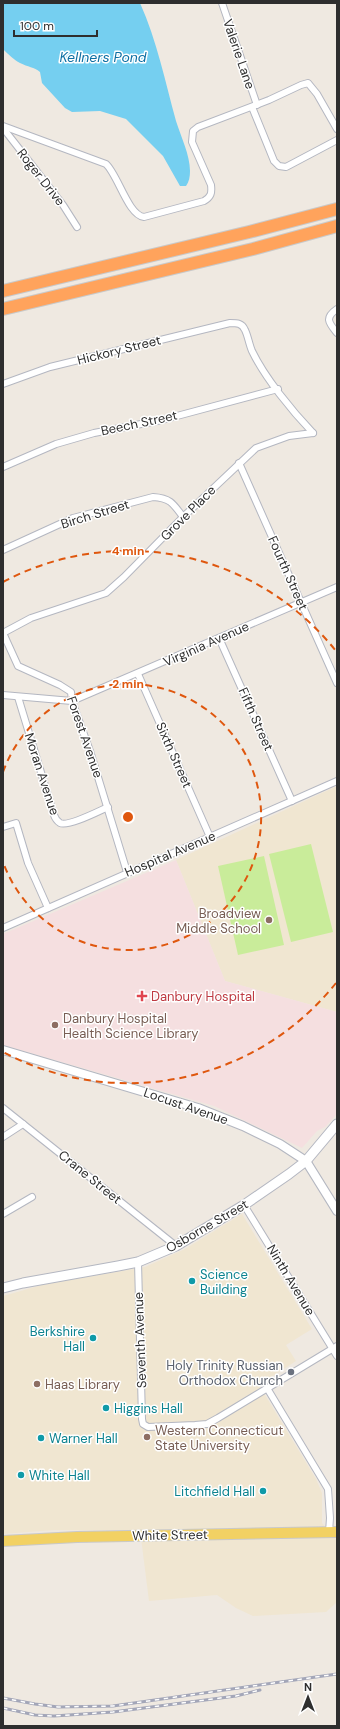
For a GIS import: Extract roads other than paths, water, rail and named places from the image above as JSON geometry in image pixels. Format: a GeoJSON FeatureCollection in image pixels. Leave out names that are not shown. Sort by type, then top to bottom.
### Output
{"type":"FeatureCollection","features":[{"type":"Feature","properties":{"kind":"highway"},"geometry":{"type":"LineString","coordinates":[[3,291],[249,232],[337,209]]}},
{"type":"Feature","properties":{"kind":"highway"},"geometry":{"type":"LineString","coordinates":[[3,309],[337,226]]}},
{"type":"Feature","properties":{"kind":"main road","name":"Osborne Street"},"geometry":{"type":"LineString","coordinates":[[4,1285],[138,1262],[176,1246],[244,1205],[306,1160],[337,1124]]}},
{"type":"Feature","properties":{"kind":"main road","name":"White Street"},"geometry":{"type":"LineString","coordinates":[[3,1541],[76,1537],[333,1532]]}},
{"type":"Feature","properties":{"kind":"street","name":"Valerie Lane"},"geometry":{"type":"LineString","coordinates":[[222,3],[254,106],[274,161],[279,166],[286,167],[337,140]]}},
{"type":"Feature","properties":{"kind":"street"},"geometry":{"type":"LineString","coordinates":[[3,127],[106,164],[112,169],[133,210],[140,216],[144,217],[204,202],[210,197],[212,191],[211,185],[192,142],[193,131],[205,124],[254,106],[308,83],[317,94],[337,129]]}},
{"type":"Feature","properties":{"kind":"street","name":"Roger Drive"},"geometry":{"type":"LineString","coordinates":[[3,127],[63,205],[77,227]]}},
{"type":"Feature","properties":{"kind":"street"},"geometry":{"type":"LineString","coordinates":[[337,309],[331,313],[328,318],[330,324],[337,333]]}},
{"type":"Feature","properties":{"kind":"street","name":"Hickory Street"},"geometry":{"type":"LineString","coordinates":[[3,384],[50,366],[230,323],[237,323],[241,324],[245,330],[251,349],[260,366],[278,389]]}},
{"type":"Feature","properties":{"kind":"street","name":"Grove Place"},"geometry":{"type":"LineString","coordinates":[[3,633],[50,610],[85,601],[106,593],[256,448],[272,441],[290,436],[313,433],[301,420],[278,389]]}},
{"type":"Feature","properties":{"kind":"street","name":"Beech Street"},"geometry":{"type":"LineString","coordinates":[[3,467],[56,444],[94,432],[162,420],[278,389]]}},
{"type":"Feature","properties":{"kind":"street","name":"Fourth Street"},"geometry":{"type":"LineString","coordinates":[[239,463],[337,683]]}},
{"type":"Feature","properties":{"kind":"street","name":"Birch Street"},"geometry":{"type":"LineString","coordinates":[[3,550],[73,518],[153,497],[164,497],[172,502],[183,517]]}},
{"type":"Feature","properties":{"kind":"street","name":"Virginia Avenue"},"geometry":{"type":"LineString","coordinates":[[3,695],[72,701],[138,674],[337,587]]}},
{"type":"Feature","properties":{"kind":"street","name":"Forest Avenue"},"geometry":{"type":"LineString","coordinates":[[3,633],[18,666],[60,685],[71,692],[72,701],[108,807],[127,872]]}},
{"type":"Feature","properties":{"kind":"street","name":"Fifth Street"},"geometry":{"type":"LineString","coordinates":[[220,638],[292,801]]}},
{"type":"Feature","properties":{"kind":"street","name":"Sixth Street"},"geometry":{"type":"LineString","coordinates":[[138,674],[210,837]]}},
{"type":"Feature","properties":{"kind":"street","name":"Moran Avenue"},"geometry":{"type":"LineString","coordinates":[[18,697],[54,815],[58,821],[61,823],[70,823],[108,807]]}},
{"type":"Feature","properties":{"kind":"street","name":"Hospital Avenue"},"geometry":{"type":"LineString","coordinates":[[3,928],[127,872],[337,781]]}},
{"type":"Feature","properties":{"kind":"street"},"geometry":{"type":"LineString","coordinates":[[3,827],[16,823],[28,863],[48,908]]}},
{"type":"Feature","properties":{"kind":"street","name":"Locust Avenue"},"geometry":{"type":"LineString","coordinates":[[3,1050],[198,1108],[243,1126],[280,1144],[306,1160],[337,1211]]}},
{"type":"Feature","properties":{"kind":"street","name":"Crane Street"},"geometry":{"type":"LineString","coordinates":[[3,1108],[176,1246]]}},
{"type":"Feature","properties":{"kind":"street"},"geometry":{"type":"LineString","coordinates":[[3,1137],[23,1124]]}},
{"type":"Feature","properties":{"kind":"street"},"geometry":{"type":"LineString","coordinates":[[3,1214],[32,1197]]}},
{"type":"Feature","properties":{"kind":"street","name":"Ninth Avenue"},"geometry":{"type":"LineString","coordinates":[[244,1205],[335,1347],[337,1356]]}},
{"type":"Feature","properties":{"kind":"street","name":"Seventh Avenue"},"geometry":{"type":"LineString","coordinates":[[138,1262],[143,1424],[148,1427],[207,1424],[267,1388]]}},
{"type":"Feature","properties":{"kind":"street"},"geometry":{"type":"LineString","coordinates":[[333,1532],[328,1489],[267,1388],[335,1347]]}},
{"type":"Feature","properties":{"kind":"water","name":"Kellners Pond"},"geometry":{"type":"Polygon","coordinates":[[[3,3],[140,3],[156,46],[176,121],[189,159],[190,175],[186,186],[180,186],[163,156],[126,119],[100,111],[72,112],[65,108],[42,83],[40,72],[18,62],[3,49],[3,3]]]}},
{"type":"Feature","properties":{"kind":"railway"},"geometry":{"type":"LineString","coordinates":[[3,1698],[58,1707],[113,1706],[337,1674]]}},
{"type":"Feature","properties":{"kind":"railway"},"geometry":{"type":"LineString","coordinates":[[3,1708],[35,1715],[54,1716],[113,1712],[236,1696],[260,1690]]}},
{"type":"Feature","properties":{"kind":"place","name":"Broadview Middle School"},"geometry":{"type":"Point","coordinates":[269,920]}},
{"type":"Feature","properties":{"kind":"place","name":"Danbury Hospital"},"geometry":{"type":"Point","coordinates":[142,996]}},
{"type":"Feature","properties":{"kind":"place","name":"Danbury Hospital Health Science Library"},"geometry":{"type":"Point","coordinates":[55,1025]}},
{"type":"Feature","properties":{"kind":"place","name":"Science Building"},"geometry":{"type":"Point","coordinates":[192,1281]}},
{"type":"Feature","properties":{"kind":"place","name":"Berkshire Hall"},"geometry":{"type":"Point","coordinates":[93,1338]}},
{"type":"Feature","properties":{"kind":"place","name":"Holy Trinity Russian Orthodox Church"},"geometry":{"type":"Point","coordinates":[291,1372]}},
{"type":"Feature","properties":{"kind":"place","name":"Haas Library"},"geometry":{"type":"Point","coordinates":[37,1384]}},
{"type":"Feature","properties":{"kind":"place","name":"Higgins Hall"},"geometry":{"type":"Point","coordinates":[106,1408]}},
{"type":"Feature","properties":{"kind":"place","name":"Western Connecticut State University"},"geometry":{"type":"Point","coordinates":[147,1437]}},
{"type":"Feature","properties":{"kind":"place","name":"Warner Hall"},"geometry":{"type":"Point","coordinates":[41,1438]}},
{"type":"Feature","properties":{"kind":"place","name":"White Hall"},"geometry":{"type":"Point","coordinates":[21,1475]}},
{"type":"Feature","properties":{"kind":"place","name":"Litchfield Hall"},"geometry":{"type":"Point","coordinates":[263,1491]}}]}
